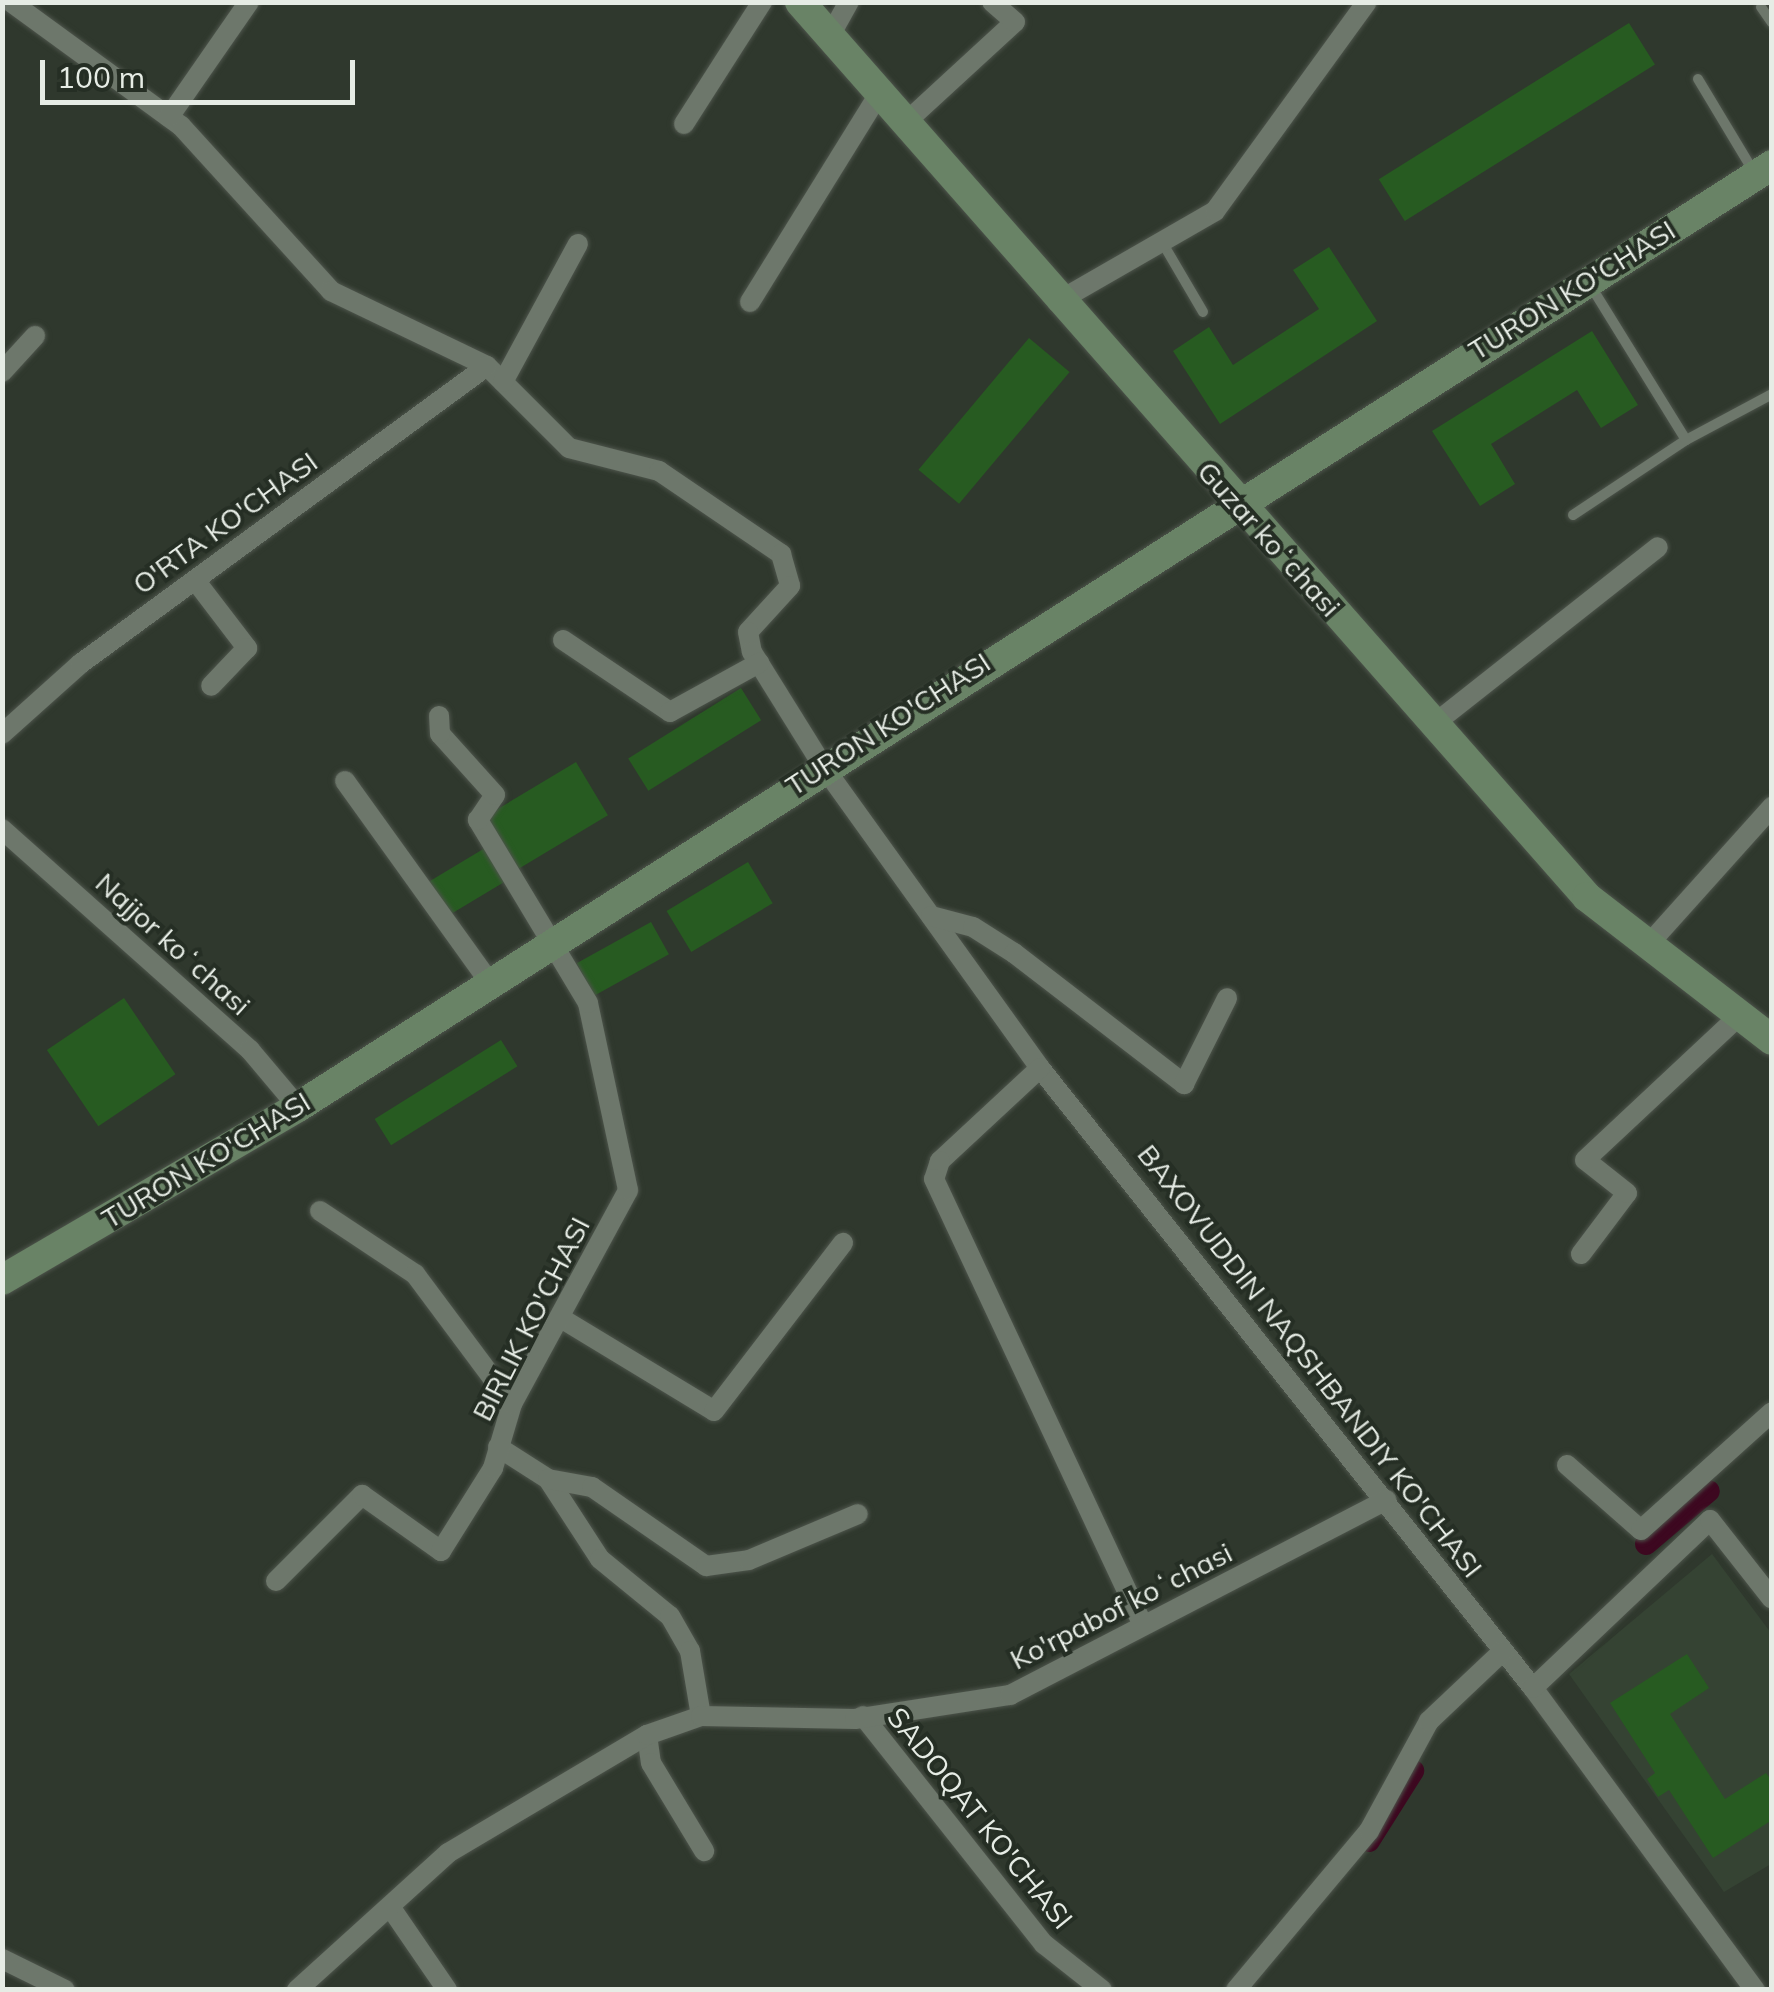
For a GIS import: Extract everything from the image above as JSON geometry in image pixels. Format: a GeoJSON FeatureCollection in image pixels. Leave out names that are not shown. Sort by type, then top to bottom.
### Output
{"type":"FeatureCollection","features":[{"type":"Feature","properties":{"kind":"main road","name":"Guzar koʻchasi"},"geometry":{"type":"LineString","coordinates":[[800,2],[1057,302],[1587,897],[1772,1040]]}},
{"type":"Feature","properties":{"kind":"main road","name":"TURON KO'CHASI"},"geometry":{"type":"LineString","coordinates":[[2,1280],[298,1107],[1235,500],[1764,170]]}},
{"type":"Feature","properties":{"kind":"street"},"geometry":{"type":"LineString","coordinates":[[11,2],[169,117],[330,291],[487,366],[569,448],[659,471],[781,554],[790,586],[748,632],[759,663],[670,712],[563,640]]}},
{"type":"Feature","properties":{"kind":"street"},"geometry":{"type":"LineString","coordinates":[[169,117],[249,2]]}},
{"type":"Feature","properties":{"kind":"street"},"geometry":{"type":"LineString","coordinates":[[684,124],[762,2]]}},
{"type":"Feature","properties":{"kind":"street"},"geometry":{"type":"LineString","coordinates":[[831,34],[850,2]]}},
{"type":"Feature","properties":{"kind":"street"},"geometry":{"type":"LineString","coordinates":[[905,122],[1015,22],[992,2]]}},
{"type":"Feature","properties":{"kind":"street"},"geometry":{"type":"LineString","coordinates":[[1057,302],[1162,242],[1234,190],[1367,2]]}},
{"type":"Feature","properties":{"kind":"street"},"geometry":{"type":"LineString","coordinates":[[750,302],[880,92]]}},
{"type":"Feature","properties":{"kind":"street"},"geometry":{"type":"LineString","coordinates":[[504,382],[578,244]]}},
{"type":"Feature","properties":{"kind":"street"},"geometry":{"type":"LineString","coordinates":[[2,372],[36,336]]}},
{"type":"Feature","properties":{"kind":"street","name":"O'RTA KO'CHASI"},"geometry":{"type":"LineString","coordinates":[[2,734],[194,580],[487,366]]}},
{"type":"Feature","properties":{"kind":"street"},"geometry":{"type":"LineString","coordinates":[[1434,724],[1658,547]]}},
{"type":"Feature","properties":{"kind":"street"},"geometry":{"type":"LineString","coordinates":[[194,580],[248,648],[211,686]]}},
{"type":"Feature","properties":{"kind":"street","name":"BAXOVUDDIN NAQSHBANDIY KO'CHASI"},"geometry":{"type":"LineString","coordinates":[[759,663],[823,766],[1040,1068],[1533,1688],[1755,1990]]}},
{"type":"Feature","properties":{"kind":"street","name":"BIRLIK KO'CHASI"},"geometry":{"type":"LineString","coordinates":[[439,716],[440,734],[495,795],[478,820],[555,941],[594,1020],[628,1176],[564,1320],[512,1404],[498,1447],[548,1479],[600,1559],[670,1616],[690,1651],[701,1716]]}},
{"type":"Feature","properties":{"kind":"street"},"geometry":{"type":"LineString","coordinates":[[345,781],[490,983]]}},
{"type":"Feature","properties":{"kind":"street"},"geometry":{"type":"LineString","coordinates":[[1648,944],[1772,808]]}},
{"type":"Feature","properties":{"kind":"street","name":"Najjor koʻchasi"},"geometry":{"type":"LineString","coordinates":[[2,829],[250,1050],[298,1107]]}},
{"type":"Feature","properties":{"kind":"street"},"geometry":{"type":"LineString","coordinates":[[931,916],[974,927],[1014,953],[1184,1084],[1227,998]]}},
{"type":"Feature","properties":{"kind":"street"},"geometry":{"type":"LineString","coordinates":[[1581,1254],[1627,1193],[1585,1160],[1740,1016]]}},
{"type":"Feature","properties":{"kind":"street"},"geometry":{"type":"LineString","coordinates":[[1040,1068],[940,1161],[934,1178],[1144,1626]]}},
{"type":"Feature","properties":{"kind":"street"},"geometry":{"type":"LineString","coordinates":[[320,1210],[415,1274],[512,1404]]}},
{"type":"Feature","properties":{"kind":"street"},"geometry":{"type":"LineString","coordinates":[[564,1320],[714,1411],[843,1243]]}},
{"type":"Feature","properties":{"kind":"street"},"geometry":{"type":"LineString","coordinates":[[1567,1466],[1641,1530],[1772,1412]]}},
{"type":"Feature","properties":{"kind":"street"},"geometry":{"type":"LineString","coordinates":[[276,1581],[362,1495],[441,1551],[498,1447]]}},
{"type":"Feature","properties":{"kind":"street"},"geometry":{"type":"LineString","coordinates":[[548,1479],[592,1486],[706,1566],[749,1560],[858,1514]]}},
{"type":"Feature","properties":{"kind":"street","name":"Ko'rpabof koʻchasi"},"geometry":{"type":"LineString","coordinates":[[297,1990],[393,1911],[448,1853],[647,1735],[701,1716],[862,1716],[1010,1694],[1386,1500]]}},
{"type":"Feature","properties":{"kind":"street"},"geometry":{"type":"LineString","coordinates":[[1533,1688],[1710,1520],[1772,1600]]}},
{"type":"Feature","properties":{"kind":"street"},"geometry":{"type":"LineString","coordinates":[[1236,1990],[1368,1831],[1430,1721],[1504,1651]]}},
{"type":"Feature","properties":{"kind":"street","name":"SADOQAT KO'CHASI"},"geometry":{"type":"LineString","coordinates":[[862,1716],[1044,1944],[1102,1990]]}},
{"type":"Feature","properties":{"kind":"street"},"geometry":{"type":"LineString","coordinates":[[647,1735],[651,1764],[704,1851]]}},
{"type":"Feature","properties":{"kind":"street"},"geometry":{"type":"LineString","coordinates":[[393,1911],[446,1990]]}},
{"type":"Feature","properties":{"kind":"street"},"geometry":{"type":"LineString","coordinates":[[2,1959],[65,1990]]}},
{"type":"Feature","properties":{"kind":"lane"},"geometry":{"type":"LineString","coordinates":[[1761,7],[1772,23]]}},
{"type":"Feature","properties":{"kind":"lane"},"geometry":{"type":"LineString","coordinates":[[1698,79],[1764,170]]}},
{"type":"Feature","properties":{"kind":"lane"},"geometry":{"type":"LineString","coordinates":[[1162,242],[1203,312]]}},
{"type":"Feature","properties":{"kind":"lane"},"geometry":{"type":"LineString","coordinates":[[1588,281],[1686,440]]}},
{"type":"Feature","properties":{"kind":"lane"},"geometry":{"type":"LineString","coordinates":[[1573,515],[1686,440],[1772,394]]}},
{"type":"Feature","properties":{"kind":"shaded area"},"geometry":{"type":"Polygon","coordinates":[[[1712,1554],[1771,1633],[1771,1864],[1724,1892],[1569,1674],[1712,1554]]]}},
{"type":"Feature","properties":{"kind":"building"},"geometry":{"type":"Polygon","coordinates":[[[1629,23],[1655,65],[1405,221],[1379,179],[1629,23]]]}},
{"type":"Feature","properties":{"kind":"building"},"geometry":{"type":"Polygon","coordinates":[[[1329,247],[1377,321],[1220,424],[1173,351],[1209,327],[1233,365],[1319,309],[1293,270],[1329,247]]]}},
{"type":"Feature","properties":{"kind":"building"},"geometry":{"type":"Polygon","coordinates":[[[1592,331],[1638,405],[1601,428],[1577,390],[1491,444],[1515,484],[1480,506],[1432,431],[1592,331]]]}},
{"type":"Feature","properties":{"kind":"building"},"geometry":{"type":"Polygon","coordinates":[[[1029,338],[1070,372],[959,504],[918,470],[1029,338]]]}},
{"type":"Feature","properties":{"kind":"building"},"geometry":{"type":"Polygon","coordinates":[[[741,688],[761,720],[648,791],[628,758],[741,688]]]}},
{"type":"Feature","properties":{"kind":"building"},"geometry":{"type":"Polygon","coordinates":[[[576,762],[608,815],[515,871],[483,818],[576,762]]]}},
{"type":"Feature","properties":{"kind":"building"},"geometry":{"type":"Polygon","coordinates":[[[485,848],[505,881],[445,917],[425,884],[485,848]]]}},
{"type":"Feature","properties":{"kind":"building"},"geometry":{"type":"Polygon","coordinates":[[[748,862],[773,903],[691,952],[667,911],[748,862]]]}},
{"type":"Feature","properties":{"kind":"building"},"geometry":{"type":"Polygon","coordinates":[[[651,922],[669,954],[595,996],[577,963],[651,922]]]}},
{"type":"Feature","properties":{"kind":"building"},"geometry":{"type":"Polygon","coordinates":[[[124,998],[175,1074],[98,1126],[47,1050],[124,998]]]}},
{"type":"Feature","properties":{"kind":"building"},"geometry":{"type":"Polygon","coordinates":[[[501,1040],[517,1066],[391,1145],[375,1119],[501,1040]]]}},
{"type":"Feature","properties":{"kind":"building"},"geometry":{"type":"Polygon","coordinates":[[[1687,1654],[1709,1688],[1670,1714],[1725,1799],[1766,1773],[1772,1781],[1772,1820],[1713,1858],[1669,1790],[1658,1797],[1647,1779],[1655,1773],[1610,1703],[1687,1654]]]}},
{"type":"Feature","properties":{"kind":"waterway"},"geometry":{"type":"LineString","coordinates":[[1646,1544],[1709,1491]]}},
{"type":"Feature","properties":{"kind":"waterway"},"geometry":{"type":"LineString","coordinates":[[1369,1841],[1413,1771]]}}]}
